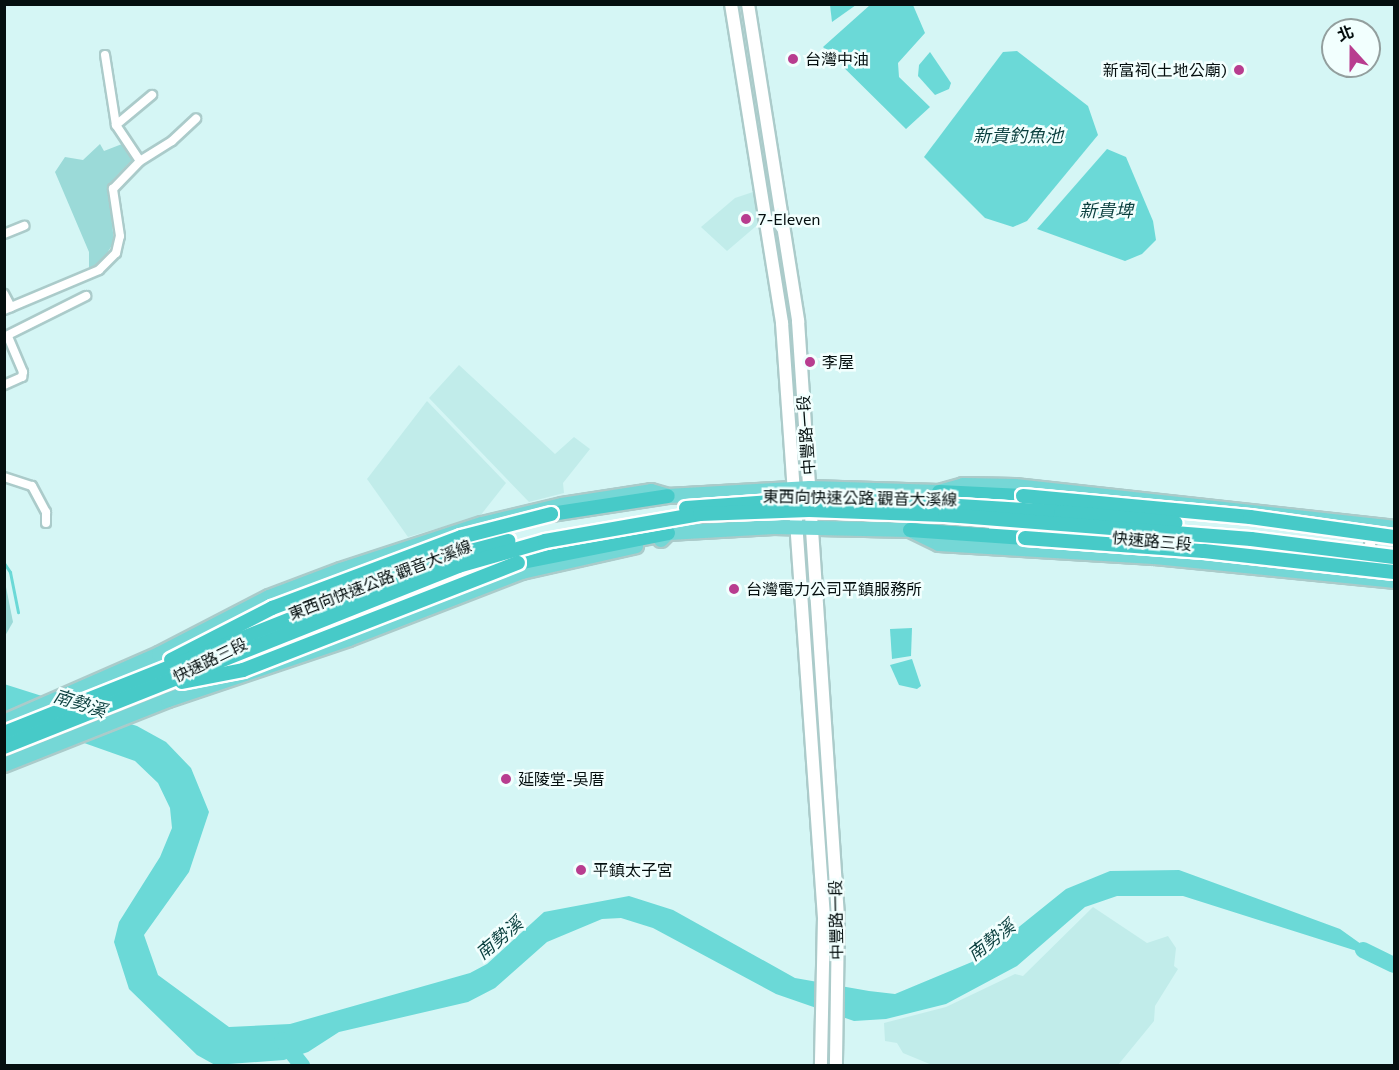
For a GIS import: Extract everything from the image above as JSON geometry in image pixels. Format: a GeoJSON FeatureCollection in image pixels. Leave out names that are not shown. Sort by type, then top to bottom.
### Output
{"type":"FeatureCollection","features":[{"type":"Feature","properties":{"kind":"highway"},"geometry":{"type":"LineString","coordinates":[[939,492],[1023,496],[1238,515],[1395,537]]}},
{"type":"Feature","properties":{"kind":"highway"},"geometry":{"type":"LineString","coordinates":[[147,682],[207,638],[272,608],[460,537],[551,514],[668,496]]}},
{"type":"Feature","properties":{"kind":"highway","name":"東西向快速公路 觀音大溪線"},"geometry":{"type":"LineString","coordinates":[[4,747],[147,682],[463,553],[566,527],[707,504],[829,498],[933,503],[1251,531],[1395,550]]}},
{"type":"Feature","properties":{"kind":"highway","name":"東西向快速公路 觀音大溪線"},"geometry":{"type":"LineString","coordinates":[[5,726],[147,682],[512,549],[586,532],[700,514],[809,510],[945,515],[1251,539],[1395,557]]}},
{"type":"Feature","properties":{"kind":"highway"},"geometry":{"type":"LineString","coordinates":[[910,530],[1204,551],[1395,572]]}},
{"type":"Feature","properties":{"kind":"highway"},"geometry":{"type":"LineString","coordinates":[[147,682],[243,670],[518,563],[668,533]]}},
{"type":"Feature","properties":{"kind":"main road","name":"中豐路一段"},"geometry":{"type":"LineString","coordinates":[[731,4],[782,323],[824,918],[821,1065]]}},
{"type":"Feature","properties":{"kind":"main road","name":"中豐路一段"},"geometry":{"type":"LineString","coordinates":[[748,4],[798,321],[838,917],[836,1065]]}},
{"type":"Feature","properties":{"kind":"main road"},"geometry":{"type":"LineString","coordinates":[[753,144],[770,141]]}},
{"type":"Feature","properties":{"kind":"main road","name":"快速路三段"},"geometry":{"type":"LineString","coordinates":[[5,726],[159,654],[269,597],[321,578],[483,524],[562,505],[651,491],[668,496],[810,488],[939,492],[963,485],[1015,486],[1160,506],[1395,528]]}},
{"type":"Feature","properties":{"kind":"main road","name":"快速路三段"},"geometry":{"type":"LineString","coordinates":[[168,700],[349,639],[522,572],[661,540],[668,533],[795,528],[910,530],[939,544],[1154,557],[1395,581]]}},
{"type":"Feature","properties":{"kind":"main road"},"geometry":{"type":"LineString","coordinates":[[4,765],[168,700]]}},
{"type":"Feature","properties":{"kind":"main road"},"geometry":{"type":"LineString","coordinates":[[822,975],[837,976]]}},
{"type":"Feature","properties":{"kind":"main road"},"geometry":{"type":"LineString","coordinates":[[822,1023],[836,1025]]}},
{"type":"Feature","properties":{"kind":"street"},"geometry":{"type":"LineString","coordinates":[[105,55],[116,125],[140,161]]}},
{"type":"Feature","properties":{"kind":"street"},"geometry":{"type":"LineString","coordinates":[[116,125],[152,95]]}},
{"type":"Feature","properties":{"kind":"street"},"geometry":{"type":"LineString","coordinates":[[4,294],[8,309],[99,270],[116,253],[120,236],[113,189],[140,161],[172,141],[196,119]]}},
{"type":"Feature","properties":{"kind":"street"},"geometry":{"type":"LineString","coordinates":[[4,234],[24,226]]}},
{"type":"Feature","properties":{"kind":"street"},"geometry":{"type":"LineString","coordinates":[[4,385],[22,377],[23,372],[6,336],[86,296]]}},
{"type":"Feature","properties":{"kind":"street"},"geometry":{"type":"LineString","coordinates":[[4,477],[32,486],[43,505],[46,523]]}},
{"type":"Feature","properties":{"kind":"street","name":"快速路三段"},"geometry":{"type":"LineString","coordinates":[[159,654],[222,638],[327,592],[472,540],[560,517],[653,504],[668,496]]}},
{"type":"Feature","properties":{"kind":"street"},"geometry":{"type":"LineString","coordinates":[[1154,557],[1160,506]]}},
{"type":"Feature","properties":{"kind":"street","name":"快速路三段"},"geometry":{"type":"LineString","coordinates":[[1160,506],[1395,543]]}},
{"type":"Feature","properties":{"kind":"street"},"geometry":{"type":"LineString","coordinates":[[1366,579],[1373,525]]}},
{"type":"Feature","properties":{"kind":"street","name":"快速路三段"},"geometry":{"type":"LineString","coordinates":[[910,530],[946,527],[1156,538],[1368,559],[1395,564]]}},
{"type":"Feature","properties":{"kind":"street","name":"快速路三段"},"geometry":{"type":"LineString","coordinates":[[168,700],[224,668],[526,552],[650,529],[668,533]]}},
{"type":"Feature","properties":{"kind":"street"},"geometry":{"type":"LineString","coordinates":[[321,578],[339,622],[349,639]]}},
{"type":"Feature","properties":{"kind":"shaded area"},"geometry":{"type":"Polygon","coordinates":[[[100,144],[104,151],[122,144],[134,158],[108,185],[114,242],[101,263],[89,270],[89,252],[55,172],[65,157],[83,160],[100,144]]]}},
{"type":"Feature","properties":{"kind":"shaded area"},"geometry":{"type":"Polygon","coordinates":[[[756,191],[762,221],[727,251],[701,227],[735,198],[756,191]]]}},
{"type":"Feature","properties":{"kind":"shaded area"},"geometry":{"type":"Polygon","coordinates":[[[459,365],[555,454],[574,437],[590,449],[563,483],[564,493],[529,502],[429,398],[459,365]]]}},
{"type":"Feature","properties":{"kind":"shaded area"},"geometry":{"type":"Polygon","coordinates":[[[427,401],[506,483],[480,516],[408,537],[367,479],[427,401]]]}},
{"type":"Feature","properties":{"kind":"shaded area"},"geometry":{"type":"Polygon","coordinates":[[[4,577],[13,622],[5,636],[4,636],[4,577]]]}},
{"type":"Feature","properties":{"kind":"shaded area"},"geometry":{"type":"Polygon","coordinates":[[[1093,907],[1147,943],[1168,936],[1176,948],[1174,966],[1178,969],[1155,1006],[1154,1021],[1118,1065],[932,1065],[903,1053],[897,1043],[885,1041],[884,1023],[946,1007],[1015,974],[1023,976],[1093,907]]]}},
{"type":"Feature","properties":{"kind":"water"},"geometry":{"type":"Polygon","coordinates":[[[830,4],[856,5],[832,22],[830,4]]]}},
{"type":"Feature","properties":{"kind":"water"},"geometry":{"type":"Polygon","coordinates":[[[870,5],[913,5],[925,33],[898,63],[899,77],[930,107],[906,129],[823,47],[870,5]]]}},
{"type":"Feature","properties":{"kind":"water","name":"新貴釣魚池"},"geometry":{"type":"Polygon","coordinates":[[[1017,51],[1088,106],[1098,135],[1027,221],[1013,227],[985,218],[924,157],[1003,52],[1017,51]]]}},
{"type":"Feature","properties":{"kind":"water"},"geometry":{"type":"Polygon","coordinates":[[[930,52],[951,83],[949,89],[935,95],[918,76],[919,65],[930,52]]]}},
{"type":"Feature","properties":{"kind":"water","name":"新貴埤"},"geometry":{"type":"Polygon","coordinates":[[[1107,149],[1126,157],[1153,221],[1156,240],[1142,254],[1125,261],[1037,229],[1107,149]]]}},
{"type":"Feature","properties":{"kind":"water"},"geometry":{"type":"Polygon","coordinates":[[[912,628],[911,656],[892,659],[890,629],[912,628]]]}},
{"type":"Feature","properties":{"kind":"water"},"geometry":{"type":"Polygon","coordinates":[[[912,659],[921,686],[917,689],[899,685],[890,665],[912,659]]]}},
{"type":"Feature","properties":{"kind":"water"},"geometry":{"type":"Polygon","coordinates":[[[4,684],[137,726],[166,742],[191,768],[209,812],[189,872],[144,935],[158,975],[229,1027],[290,1024],[470,973],[487,964],[544,912],[629,896],[673,910],[795,978],[895,994],[979,959],[1066,889],[1110,871],[1179,870],[1340,929],[1382,959],[1183,896],[1117,896],[1085,907],[1017,966],[946,1004],[886,1019],[854,1021],[776,994],[653,928],[621,918],[602,919],[547,942],[495,988],[468,1002],[339,1032],[308,1052],[284,1060],[215,1065],[197,1055],[129,989],[114,942],[119,922],[160,857],[172,828],[170,808],[158,783],[135,761],[5,715],[4,684]]]}},
{"type":"Feature","properties":{"kind":"waterway"},"geometry":{"type":"LineString","coordinates":[[4,563],[10,572],[18,612]]}},
{"type":"Feature","properties":{"kind":"waterway","name":"南勢溪"},"geometry":{"type":"LineString","coordinates":[[1363,950],[1394,965]]}},
{"type":"Feature","properties":{"kind":"waterway"},"geometry":{"type":"LineString","coordinates":[[282,1040],[302,1066]]}},
{"type":"Feature","properties":{"kind":"place","name":"台灣中油"},"geometry":{"type":"Point","coordinates":[793,59]}},
{"type":"Feature","properties":{"kind":"place","name":"新富祠(土地公廟)"},"geometry":{"type":"Point","coordinates":[1239,70]}},
{"type":"Feature","properties":{"kind":"place","name":"7-Eleven"},"geometry":{"type":"Point","coordinates":[746,219]}},
{"type":"Feature","properties":{"kind":"place","name":"李屋"},"geometry":{"type":"Point","coordinates":[810,362]}},
{"type":"Feature","properties":{"kind":"place","name":"台灣電力公司平鎮服務所"},"geometry":{"type":"Point","coordinates":[734,589]}},
{"type":"Feature","properties":{"kind":"place","name":"延陵堂-吳厝"},"geometry":{"type":"Point","coordinates":[506,779]}},
{"type":"Feature","properties":{"kind":"place","name":"平鎮太子宮"},"geometry":{"type":"Point","coordinates":[581,870]}}]}
